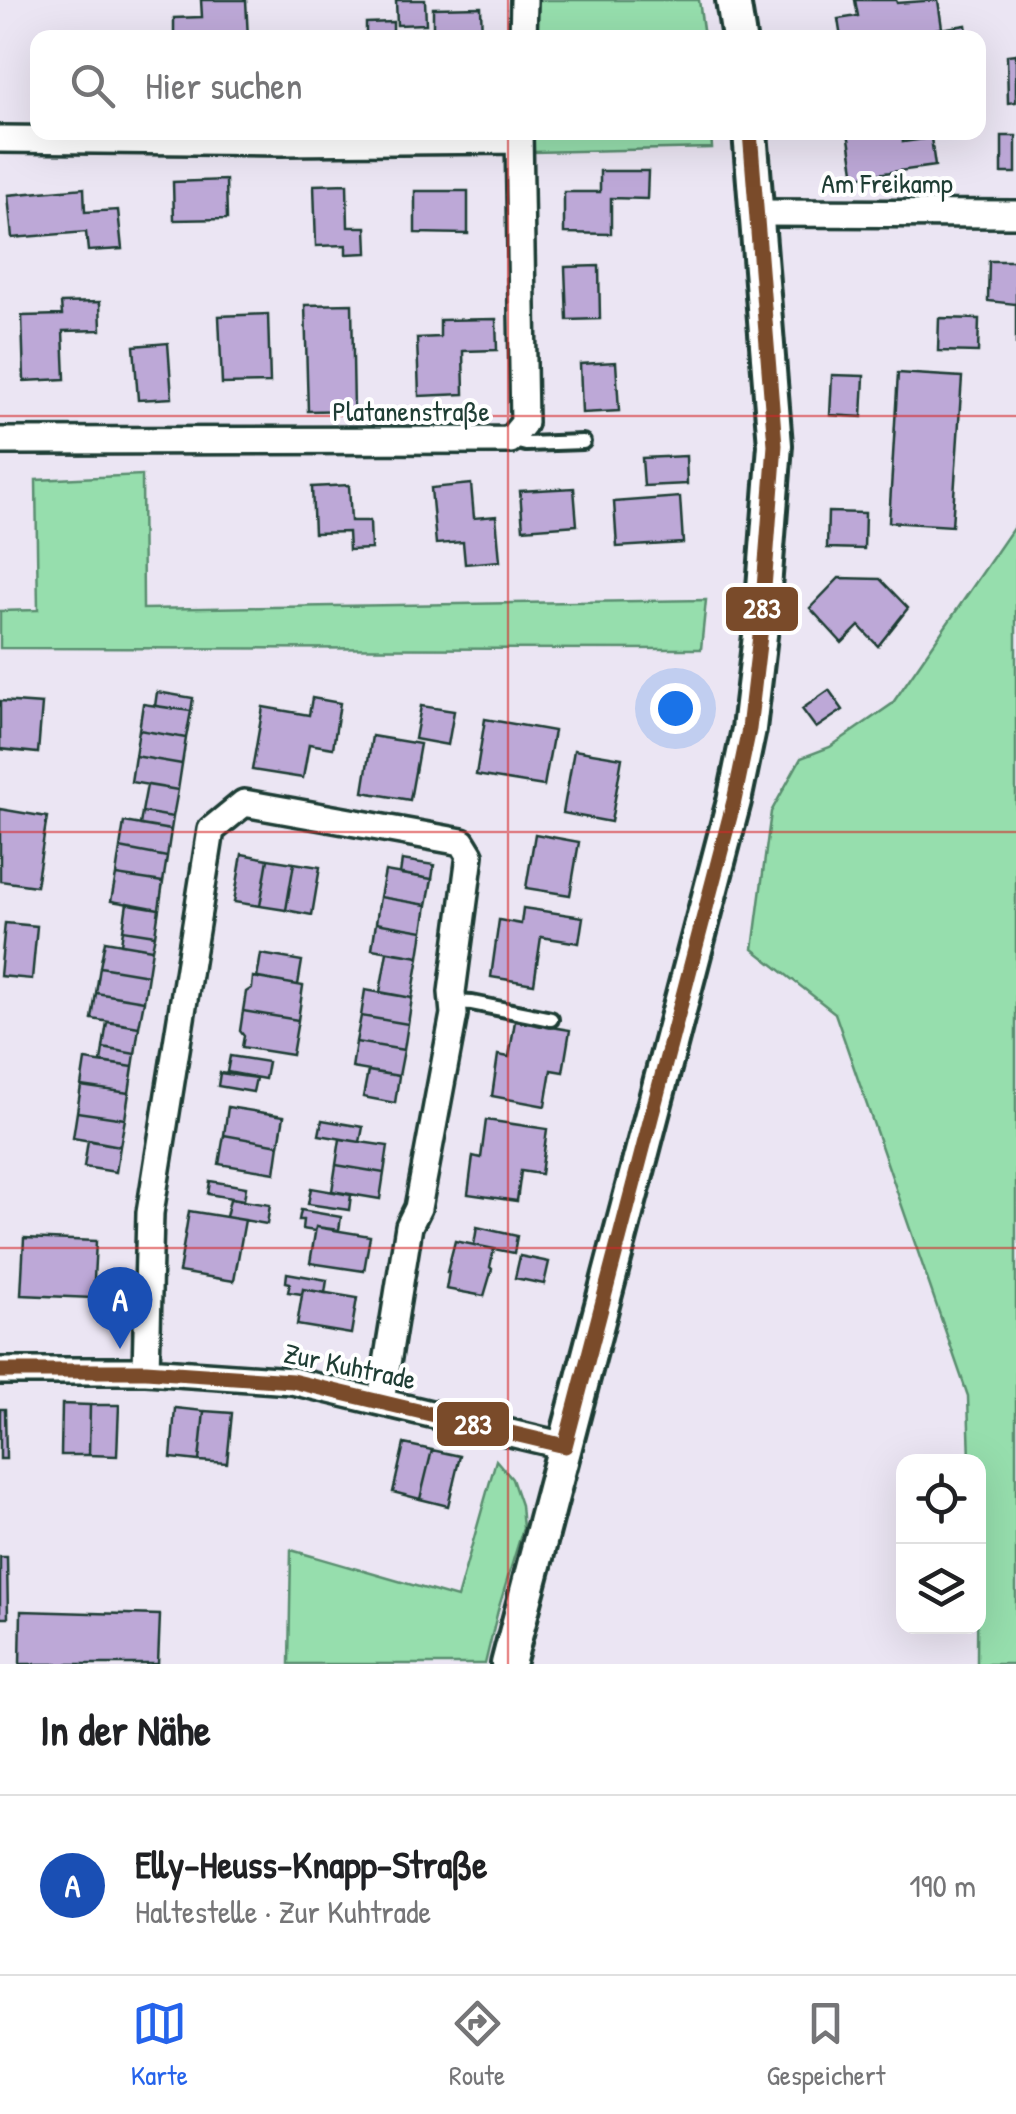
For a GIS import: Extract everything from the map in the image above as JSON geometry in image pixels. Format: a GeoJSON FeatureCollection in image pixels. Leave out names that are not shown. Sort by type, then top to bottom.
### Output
{"type":"FeatureCollection","features":[{"type":"Feature","properties":{"kind":"street"},"geometry":{"type":"LineString","coordinates":[[523,30],[524,0]]}},
{"type":"Feature","properties":{"kind":"street"},"geometry":{"type":"LineString","coordinates":[[733,0],[739,30]]}},
{"type":"Feature","properties":{"kind":"street"},"geometry":{"type":"LineString","coordinates":[[0,139],[30,139]]}},
{"type":"Feature","properties":{"kind":"street"},"geometry":{"type":"LineString","coordinates":[[93,140],[360,140]]}},
{"type":"Feature","properties":{"kind":"street","name":"Platanenstraße"},"geometry":{"type":"LineString","coordinates":[[0,441],[510,440],[524,424],[519,140]]}},
{"type":"Feature","properties":{"kind":"street"},"geometry":{"type":"LineString","coordinates":[[508,1664],[750,729],[775,445],[751,140]]}},
{"type":"Feature","properties":{"kind":"street","name":"Am Freikamp"},"geometry":{"type":"LineString","coordinates":[[758,213],[1016,214]]}},
{"type":"Feature","properties":{"kind":"street"},"geometry":{"type":"LineString","coordinates":[[146,1371],[150,1213],[211,830],[244,803],[462,842],[470,855],[452,992],[454,1014],[418,1208],[409,1226],[381,1401]]}},
{"type":"Feature","properties":{"kind":"street","name":"Zur Kuhtrade"},"geometry":{"type":"LineString","coordinates":[[0,1371],[146,1371],[292,1381],[565,1446]]}},
{"type":"Feature","properties":{"kind":"lane"},"geometry":{"type":"LineString","coordinates":[[510,440],[526,444],[583,442]]}},
{"type":"Feature","properties":{"kind":"lane"},"geometry":{"type":"LineString","coordinates":[[454,1002],[552,1020]]}},
{"type":"Feature","properties":{"kind":"green space"},"geometry":{"type":"Polygon","coordinates":[[[535,0],[699,0],[703,30],[535,30],[535,0]]]}},
{"type":"Feature","properties":{"kind":"green space"},"geometry":{"type":"Polygon","coordinates":[[[533,140],[711,140],[712,148],[533,152],[533,140]]]}},
{"type":"Feature","properties":{"kind":"green space"},"geometry":{"type":"Polygon","coordinates":[[[142,475],[143,609],[706,600],[701,649],[0,648],[0,611],[38,610],[36,480],[142,475]]]}},
{"type":"Feature","properties":{"kind":"green space"},"geometry":{"type":"Polygon","coordinates":[[[1016,524],[1016,1664],[977,1664],[977,1634],[986,1634],[986,1454],[970,1454],[968,1396],[835,1013],[753,949],[771,812],[801,758],[830,747],[892,704],[1016,524]]]}},
{"type":"Feature","properties":{"kind":"green space"},"geometry":{"type":"Polygon","coordinates":[[[496,1460],[512,1479],[521,1505],[523,1528],[485,1664],[289,1664],[291,1550],[457,1598],[496,1460]]]}},
{"type":"Feature","properties":{"kind":"building"},"geometry":{"type":"Polygon","coordinates":[[[201,0],[246,0],[248,30],[174,30],[174,18],[202,17],[201,0]]]}},
{"type":"Feature","properties":{"kind":"building"},"geometry":{"type":"Polygon","coordinates":[[[396,0],[425,0],[426,24],[397,25],[396,0]]]}},
{"type":"Feature","properties":{"kind":"building"},"geometry":{"type":"Polygon","coordinates":[[[855,0],[938,0],[942,28],[840,30],[838,19],[858,16],[855,0]]]}},
{"type":"Feature","properties":{"kind":"building"},"geometry":{"type":"Polygon","coordinates":[[[481,7],[482,30],[433,30],[433,8],[481,7]]]}},
{"type":"Feature","properties":{"kind":"building"},"geometry":{"type":"Polygon","coordinates":[[[393,22],[393,30],[366,30],[366,23],[393,22]]]}},
{"type":"Feature","properties":{"kind":"building"},"geometry":{"type":"Polygon","coordinates":[[[966,25],[967,30],[940,30],[966,25]]]}},
{"type":"Feature","properties":{"kind":"building"},"geometry":{"type":"Polygon","coordinates":[[[1016,54],[1016,102],[1008,103],[1007,55],[1016,54]]]}},
{"type":"Feature","properties":{"kind":"building"},"geometry":{"type":"Polygon","coordinates":[[[1002,136],[1016,136],[1016,173],[1002,173],[1002,136]]]}},
{"type":"Feature","properties":{"kind":"building"},"geometry":{"type":"Polygon","coordinates":[[[849,140],[931,140],[935,166],[855,177],[849,140]]]}},
{"type":"Feature","properties":{"kind":"building"},"geometry":{"type":"Polygon","coordinates":[[[600,171],[648,171],[647,199],[611,198],[611,234],[564,233],[564,192],[600,192],[600,171]]]}},
{"type":"Feature","properties":{"kind":"building"},"geometry":{"type":"Polygon","coordinates":[[[226,180],[227,219],[174,220],[173,182],[226,180]]]}},
{"type":"Feature","properties":{"kind":"building"},"geometry":{"type":"Polygon","coordinates":[[[347,184],[348,227],[366,227],[367,253],[346,254],[346,245],[316,246],[314,185],[347,184]]]}},
{"type":"Feature","properties":{"kind":"building"},"geometry":{"type":"Polygon","coordinates":[[[84,188],[85,212],[118,210],[122,249],[88,251],[86,232],[12,238],[8,195],[84,188]]]}},
{"type":"Feature","properties":{"kind":"building"},"geometry":{"type":"Polygon","coordinates":[[[415,191],[468,191],[468,234],[415,233],[415,191]]]}},
{"type":"Feature","properties":{"kind":"building"},"geometry":{"type":"Polygon","coordinates":[[[989,261],[1016,261],[1016,304],[988,301],[989,261]]]}},
{"type":"Feature","properties":{"kind":"building"},"geometry":{"type":"Polygon","coordinates":[[[599,266],[600,319],[567,320],[565,267],[599,266]]]}},
{"type":"Feature","properties":{"kind":"building"},"geometry":{"type":"Polygon","coordinates":[[[100,302],[101,330],[63,331],[65,379],[24,381],[22,316],[62,315],[61,303],[100,302]]]}},
{"type":"Feature","properties":{"kind":"building"},"geometry":{"type":"Polygon","coordinates":[[[352,304],[354,410],[308,411],[305,305],[352,304]]]}},
{"type":"Feature","properties":{"kind":"building"},"geometry":{"type":"Polygon","coordinates":[[[268,314],[270,383],[222,384],[219,316],[268,314]]]}},
{"type":"Feature","properties":{"kind":"building"},"geometry":{"type":"Polygon","coordinates":[[[939,318],[979,319],[978,352],[938,351],[939,318]]]}},
{"type":"Feature","properties":{"kind":"building"},"geometry":{"type":"Polygon","coordinates":[[[496,319],[497,350],[463,351],[464,394],[419,396],[417,338],[440,337],[440,320],[496,319]]]}},
{"type":"Feature","properties":{"kind":"building"},"geometry":{"type":"Polygon","coordinates":[[[168,343],[172,398],[138,400],[134,346],[168,343]]]}},
{"type":"Feature","properties":{"kind":"building"},"geometry":{"type":"Polygon","coordinates":[[[616,362],[619,411],[582,413],[580,364],[616,362]]]}},
{"type":"Feature","properties":{"kind":"building"},"geometry":{"type":"Polygon","coordinates":[[[898,373],[962,377],[952,526],[889,522],[898,373]]]}},
{"type":"Feature","properties":{"kind":"building"},"geometry":{"type":"Polygon","coordinates":[[[832,375],[864,376],[862,417],[830,415],[832,375]]]}},
{"type":"Feature","properties":{"kind":"building"},"geometry":{"type":"Polygon","coordinates":[[[686,456],[687,484],[644,486],[642,458],[686,456]]]}},
{"type":"Feature","properties":{"kind":"building"},"geometry":{"type":"Polygon","coordinates":[[[471,484],[474,518],[496,516],[500,561],[465,564],[463,542],[436,544],[431,488],[471,484]]]}},
{"type":"Feature","properties":{"kind":"building"},"geometry":{"type":"Polygon","coordinates":[[[349,485],[351,521],[370,521],[371,549],[349,550],[348,532],[314,533],[312,487],[349,485]]]}},
{"type":"Feature","properties":{"kind":"building"},"geometry":{"type":"Polygon","coordinates":[[[574,488],[577,525],[523,529],[520,491],[574,488]]]}},
{"type":"Feature","properties":{"kind":"building"},"geometry":{"type":"Polygon","coordinates":[[[680,497],[683,543],[617,547],[614,502],[680,497]]]}},
{"type":"Feature","properties":{"kind":"building"},"geometry":{"type":"Polygon","coordinates":[[[828,512],[865,513],[864,549],[827,548],[828,512]]]}},
{"type":"Feature","properties":{"kind":"building"},"geometry":{"type":"Polygon","coordinates":[[[839,578],[880,579],[908,608],[878,646],[859,626],[842,643],[810,608],[839,578]]]}},
{"type":"Feature","properties":{"kind":"building"},"geometry":{"type":"Polygon","coordinates":[[[829,690],[843,710],[816,728],[802,709],[829,690]]]}},
{"type":"Feature","properties":{"kind":"building"},"geometry":{"type":"Polygon","coordinates":[[[157,692],[193,698],[191,711],[155,706],[157,692]]]}},
{"type":"Feature","properties":{"kind":"building"},"geometry":{"type":"Polygon","coordinates":[[[312,698],[340,703],[333,748],[309,744],[303,778],[252,770],[263,707],[309,715],[312,698]]]}},
{"type":"Feature","properties":{"kind":"building"},"geometry":{"type":"Polygon","coordinates":[[[0,701],[42,704],[38,753],[0,749],[0,701]]]}},
{"type":"Feature","properties":{"kind":"building"},"geometry":{"type":"Polygon","coordinates":[[[143,704],[191,711],[186,738],[139,730],[143,704]]]}},
{"type":"Feature","properties":{"kind":"building"},"geometry":{"type":"Polygon","coordinates":[[[421,706],[454,711],[448,745],[415,739],[421,706]]]}},
{"type":"Feature","properties":{"kind":"building"},"geometry":{"type":"Polygon","coordinates":[[[485,719],[554,731],[544,786],[476,775],[485,719]]]}},
{"type":"Feature","properties":{"kind":"building"},"geometry":{"type":"Polygon","coordinates":[[[139,730],[186,738],[182,764],[135,756],[139,730]]]}},
{"type":"Feature","properties":{"kind":"building"},"geometry":{"type":"Polygon","coordinates":[[[372,736],[420,744],[410,800],[363,792],[372,736]]]}},
{"type":"Feature","properties":{"kind":"building"},"geometry":{"type":"Polygon","coordinates":[[[574,750],[622,758],[611,822],[563,813],[574,750]]]}},
{"type":"Feature","properties":{"kind":"building"},"geometry":{"type":"Polygon","coordinates":[[[135,756],[182,764],[178,790],[131,782],[135,756]]]}},
{"type":"Feature","properties":{"kind":"building"},"geometry":{"type":"Polygon","coordinates":[[[147,785],[178,790],[173,817],[142,812],[147,785]]]}},
{"type":"Feature","properties":{"kind":"building"},"geometry":{"type":"Polygon","coordinates":[[[0,809],[47,817],[36,886],[0,881],[0,809]]]}},
{"type":"Feature","properties":{"kind":"building"},"geometry":{"type":"Polygon","coordinates":[[[142,812],[173,817],[171,830],[140,825],[142,812]]]}},
{"type":"Feature","properties":{"kind":"building"},"geometry":{"type":"Polygon","coordinates":[[[124,822],[171,830],[167,857],[120,848],[124,822]]]}},
{"type":"Feature","properties":{"kind":"building"},"geometry":{"type":"Polygon","coordinates":[[[535,834],[579,842],[570,895],[526,888],[535,834]]]}},
{"type":"Feature","properties":{"kind":"building"},"geometry":{"type":"Polygon","coordinates":[[[120,848],[167,857],[163,882],[116,875],[120,848]]]}},
{"type":"Feature","properties":{"kind":"building"},"geometry":{"type":"Polygon","coordinates":[[[242,854],[268,859],[260,906],[234,902],[242,854]]]}},
{"type":"Feature","properties":{"kind":"building"},"geometry":{"type":"Polygon","coordinates":[[[268,859],[294,863],[286,910],[260,906],[268,859]]]}},
{"type":"Feature","properties":{"kind":"building"},"geometry":{"type":"Polygon","coordinates":[[[402,860],[434,865],[432,879],[400,874],[402,860]]]}},
{"type":"Feature","properties":{"kind":"building"},"geometry":{"type":"Polygon","coordinates":[[[294,863],[320,867],[312,915],[286,910],[294,863]]]}},
{"type":"Feature","properties":{"kind":"building"},"geometry":{"type":"Polygon","coordinates":[[[385,871],[432,879],[427,905],[380,897],[385,871]]]}},
{"type":"Feature","properties":{"kind":"building"},"geometry":{"type":"Polygon","coordinates":[[[116,875],[163,882],[159,909],[111,901],[116,875]]]}},
{"type":"Feature","properties":{"kind":"building"},"geometry":{"type":"Polygon","coordinates":[[[380,897],[427,905],[423,931],[376,923],[380,897]]]}},
{"type":"Feature","properties":{"kind":"building"},"geometry":{"type":"Polygon","coordinates":[[[127,903],[159,909],[155,935],[123,930],[127,903]]]}},
{"type":"Feature","properties":{"kind":"building"},"geometry":{"type":"Polygon","coordinates":[[[523,908],[583,917],[579,943],[541,937],[534,984],[491,977],[499,920],[521,924],[523,908]]]}},
{"type":"Feature","properties":{"kind":"building"},"geometry":{"type":"Polygon","coordinates":[[[5,923],[37,926],[32,979],[0,976],[5,923]]]}},
{"type":"Feature","properties":{"kind":"building"},"geometry":{"type":"Polygon","coordinates":[[[376,923],[423,931],[419,957],[372,949],[376,923]]]}},
{"type":"Feature","properties":{"kind":"building"},"geometry":{"type":"Polygon","coordinates":[[[123,930],[155,935],[152,949],[121,944],[123,930]]]}},
{"type":"Feature","properties":{"kind":"building"},"geometry":{"type":"Polygon","coordinates":[[[105,941],[152,949],[148,975],[100,967],[105,941]]]}},
{"type":"Feature","properties":{"kind":"building"},"geometry":{"type":"Polygon","coordinates":[[[387,952],[419,957],[412,998],[380,992],[387,952]]]}},
{"type":"Feature","properties":{"kind":"building"},"geometry":{"type":"Polygon","coordinates":[[[261,954],[302,961],[298,985],[257,978],[261,954]]]}},
{"type":"Feature","properties":{"kind":"building"},"geometry":{"type":"Polygon","coordinates":[[[100,967],[148,975],[144,1001],[96,993],[100,967]]]}},
{"type":"Feature","properties":{"kind":"building"},"geometry":{"type":"Polygon","coordinates":[[[253,977],[303,986],[298,1020],[243,1011],[253,977]]]}},
{"type":"Feature","properties":{"kind":"building"},"geometry":{"type":"Polygon","coordinates":[[[365,990],[412,998],[408,1024],[361,1016],[365,990]]]}},
{"type":"Feature","properties":{"kind":"building"},"geometry":{"type":"Polygon","coordinates":[[[96,993],[144,1001],[139,1027],[92,1019],[96,993]]]}},
{"type":"Feature","properties":{"kind":"building"},"geometry":{"type":"Polygon","coordinates":[[[243,1011],[298,1020],[292,1055],[242,1047],[243,1011]]]}},
{"type":"Feature","properties":{"kind":"building"},"geometry":{"type":"Polygon","coordinates":[[[361,1016],[408,1024],[404,1050],[356,1042],[361,1016]]]}},
{"type":"Feature","properties":{"kind":"building"},"geometry":{"type":"Polygon","coordinates":[[[515,1021],[570,1030],[563,1072],[551,1070],[545,1106],[492,1096],[498,1055],[509,1057],[515,1021]]]}},
{"type":"Feature","properties":{"kind":"building"},"geometry":{"type":"Polygon","coordinates":[[[107,1022],[139,1027],[135,1054],[103,1048],[107,1022]]]}},
{"type":"Feature","properties":{"kind":"building"},"geometry":{"type":"Polygon","coordinates":[[[356,1042],[404,1050],[399,1076],[352,1068],[356,1042]]]}},
{"type":"Feature","properties":{"kind":"building"},"geometry":{"type":"Polygon","coordinates":[[[103,1048],[135,1054],[133,1067],[101,1062],[103,1048]]]}},
{"type":"Feature","properties":{"kind":"building"},"geometry":{"type":"Polygon","coordinates":[[[230,1056],[268,1062],[265,1079],[227,1072],[230,1056]]]}},
{"type":"Feature","properties":{"kind":"building"},"geometry":{"type":"Polygon","coordinates":[[[85,1060],[133,1067],[129,1093],[81,1086],[85,1060]]]}},
{"type":"Feature","properties":{"kind":"building"},"geometry":{"type":"Polygon","coordinates":[[[368,1071],[399,1076],[395,1103],[363,1097],[368,1071]]]}},
{"type":"Feature","properties":{"kind":"building"},"geometry":{"type":"Polygon","coordinates":[[[220,1073],[256,1078],[253,1092],[218,1086],[220,1073]]]}},
{"type":"Feature","properties":{"kind":"building"},"geometry":{"type":"Polygon","coordinates":[[[81,1086],[129,1093],[125,1119],[77,1112],[81,1086]]]}},
{"type":"Feature","properties":{"kind":"building"},"geometry":{"type":"Polygon","coordinates":[[[228,1107],[284,1116],[279,1145],[224,1135],[228,1107]]]}},
{"type":"Feature","properties":{"kind":"building"},"geometry":{"type":"Polygon","coordinates":[[[77,1112],[125,1119],[120,1146],[73,1138],[77,1112]]]}},
{"type":"Feature","properties":{"kind":"building"},"geometry":{"type":"Polygon","coordinates":[[[322,1120],[363,1127],[360,1142],[319,1135],[322,1120]]]}},
{"type":"Feature","properties":{"kind":"building"},"geometry":{"type":"Polygon","coordinates":[[[486,1120],[547,1129],[541,1174],[521,1171],[517,1201],[468,1194],[473,1156],[481,1158],[486,1120]]]}},
{"type":"Feature","properties":{"kind":"building"},"geometry":{"type":"Polygon","coordinates":[[[224,1135],[279,1145],[275,1173],[219,1164],[224,1135]]]}},
{"type":"Feature","properties":{"kind":"building"},"geometry":{"type":"Polygon","coordinates":[[[340,1139],[388,1146],[384,1173],[336,1165],[340,1139]]]}},
{"type":"Feature","properties":{"kind":"building"},"geometry":{"type":"Polygon","coordinates":[[[88,1140],[120,1146],[116,1172],[84,1167],[88,1140]]]}},
{"type":"Feature","properties":{"kind":"building"},"geometry":{"type":"Polygon","coordinates":[[[336,1165],[384,1173],[380,1199],[332,1191],[336,1165]]]}},
{"type":"Feature","properties":{"kind":"building"},"geometry":{"type":"Polygon","coordinates":[[[210,1181],[246,1187],[244,1200],[208,1194],[210,1181]]]}},
{"type":"Feature","properties":{"kind":"building"},"geometry":{"type":"Polygon","coordinates":[[[311,1188],[351,1195],[349,1210],[308,1204],[311,1188]]]}},
{"type":"Feature","properties":{"kind":"building"},"geometry":{"type":"Polygon","coordinates":[[[230,1199],[270,1205],[267,1224],[226,1217],[230,1199]]]}},
{"type":"Feature","properties":{"kind":"building"},"geometry":{"type":"Polygon","coordinates":[[[301,1210],[341,1217],[339,1230],[302,1229],[301,1210]]]}},
{"type":"Feature","properties":{"kind":"building"},"geometry":{"type":"Polygon","coordinates":[[[189,1211],[245,1220],[234,1281],[179,1272],[189,1211]]]}},
{"type":"Feature","properties":{"kind":"building"},"geometry":{"type":"Polygon","coordinates":[[[316,1227],[370,1236],[364,1271],[310,1263],[316,1227]]]}},
{"type":"Feature","properties":{"kind":"building"},"geometry":{"type":"Polygon","coordinates":[[[477,1227],[517,1236],[514,1253],[474,1245],[477,1227]]]}},
{"type":"Feature","properties":{"kind":"building"},"geometry":{"type":"Polygon","coordinates":[[[24,1238],[96,1241],[93,1298],[21,1295],[24,1238]]]}},
{"type":"Feature","properties":{"kind":"building"},"geometry":{"type":"Polygon","coordinates":[[[455,1241],[494,1249],[484,1296],[446,1289],[455,1241]]]}},
{"type":"Feature","properties":{"kind":"building"},"geometry":{"type":"Polygon","coordinates":[[[520,1256],[549,1262],[544,1284],[515,1278],[520,1256]]]}},
{"type":"Feature","properties":{"kind":"building"},"geometry":{"type":"Polygon","coordinates":[[[287,1273],[327,1280],[325,1293],[303,1289],[302,1294],[288,1292],[287,1273]]]}},
{"type":"Feature","properties":{"kind":"building"},"geometry":{"type":"Polygon","coordinates":[[[303,1289],[357,1298],[351,1334],[297,1325],[303,1289]]]}},
{"type":"Feature","properties":{"kind":"building"},"geometry":{"type":"Polygon","coordinates":[[[62,1404],[90,1405],[89,1455],[61,1455],[62,1404]]]}},
{"type":"Feature","properties":{"kind":"building"},"geometry":{"type":"Polygon","coordinates":[[[90,1405],[119,1405],[117,1456],[89,1455],[90,1405]]]}},
{"type":"Feature","properties":{"kind":"building"},"geometry":{"type":"Polygon","coordinates":[[[175,1408],[204,1411],[199,1461],[171,1458],[175,1408]]]}},
{"type":"Feature","properties":{"kind":"building"},"geometry":{"type":"Polygon","coordinates":[[[0,1409],[5,1409],[6,1459],[0,1459],[0,1409]]]}},
{"type":"Feature","properties":{"kind":"building"},"geometry":{"type":"Polygon","coordinates":[[[204,1411],[232,1413],[227,1463],[199,1461],[204,1411]]]}},
{"type":"Feature","properties":{"kind":"building"},"geometry":{"type":"Polygon","coordinates":[[[404,1444],[432,1450],[420,1499],[393,1492],[404,1444]]]}},
{"type":"Feature","properties":{"kind":"building"},"geometry":{"type":"Polygon","coordinates":[[[432,1450],[460,1456],[448,1506],[420,1499],[432,1450]]]}},
{"type":"Feature","properties":{"kind":"building"},"geometry":{"type":"Polygon","coordinates":[[[0,1557],[7,1557],[8,1618],[0,1618],[0,1557]]]}},
{"type":"Feature","properties":{"kind":"building"},"geometry":{"type":"Polygon","coordinates":[[[21,1611],[160,1615],[158,1664],[20,1664],[21,1611]]]}},
{"type":"Feature","properties":{"kind":"transit line","name":"283"},"geometry":{"type":"LineString","coordinates":[[0,1371],[146,1371],[292,1381],[565,1446],[734,801],[749,729],[775,445],[751,140]]}},
{"type":"Feature","properties":{"kind":"place","name":"Elly-Heuss-Knapp-Straße"},"geometry":{"type":"Point","coordinates":[120,1349]}}]}
